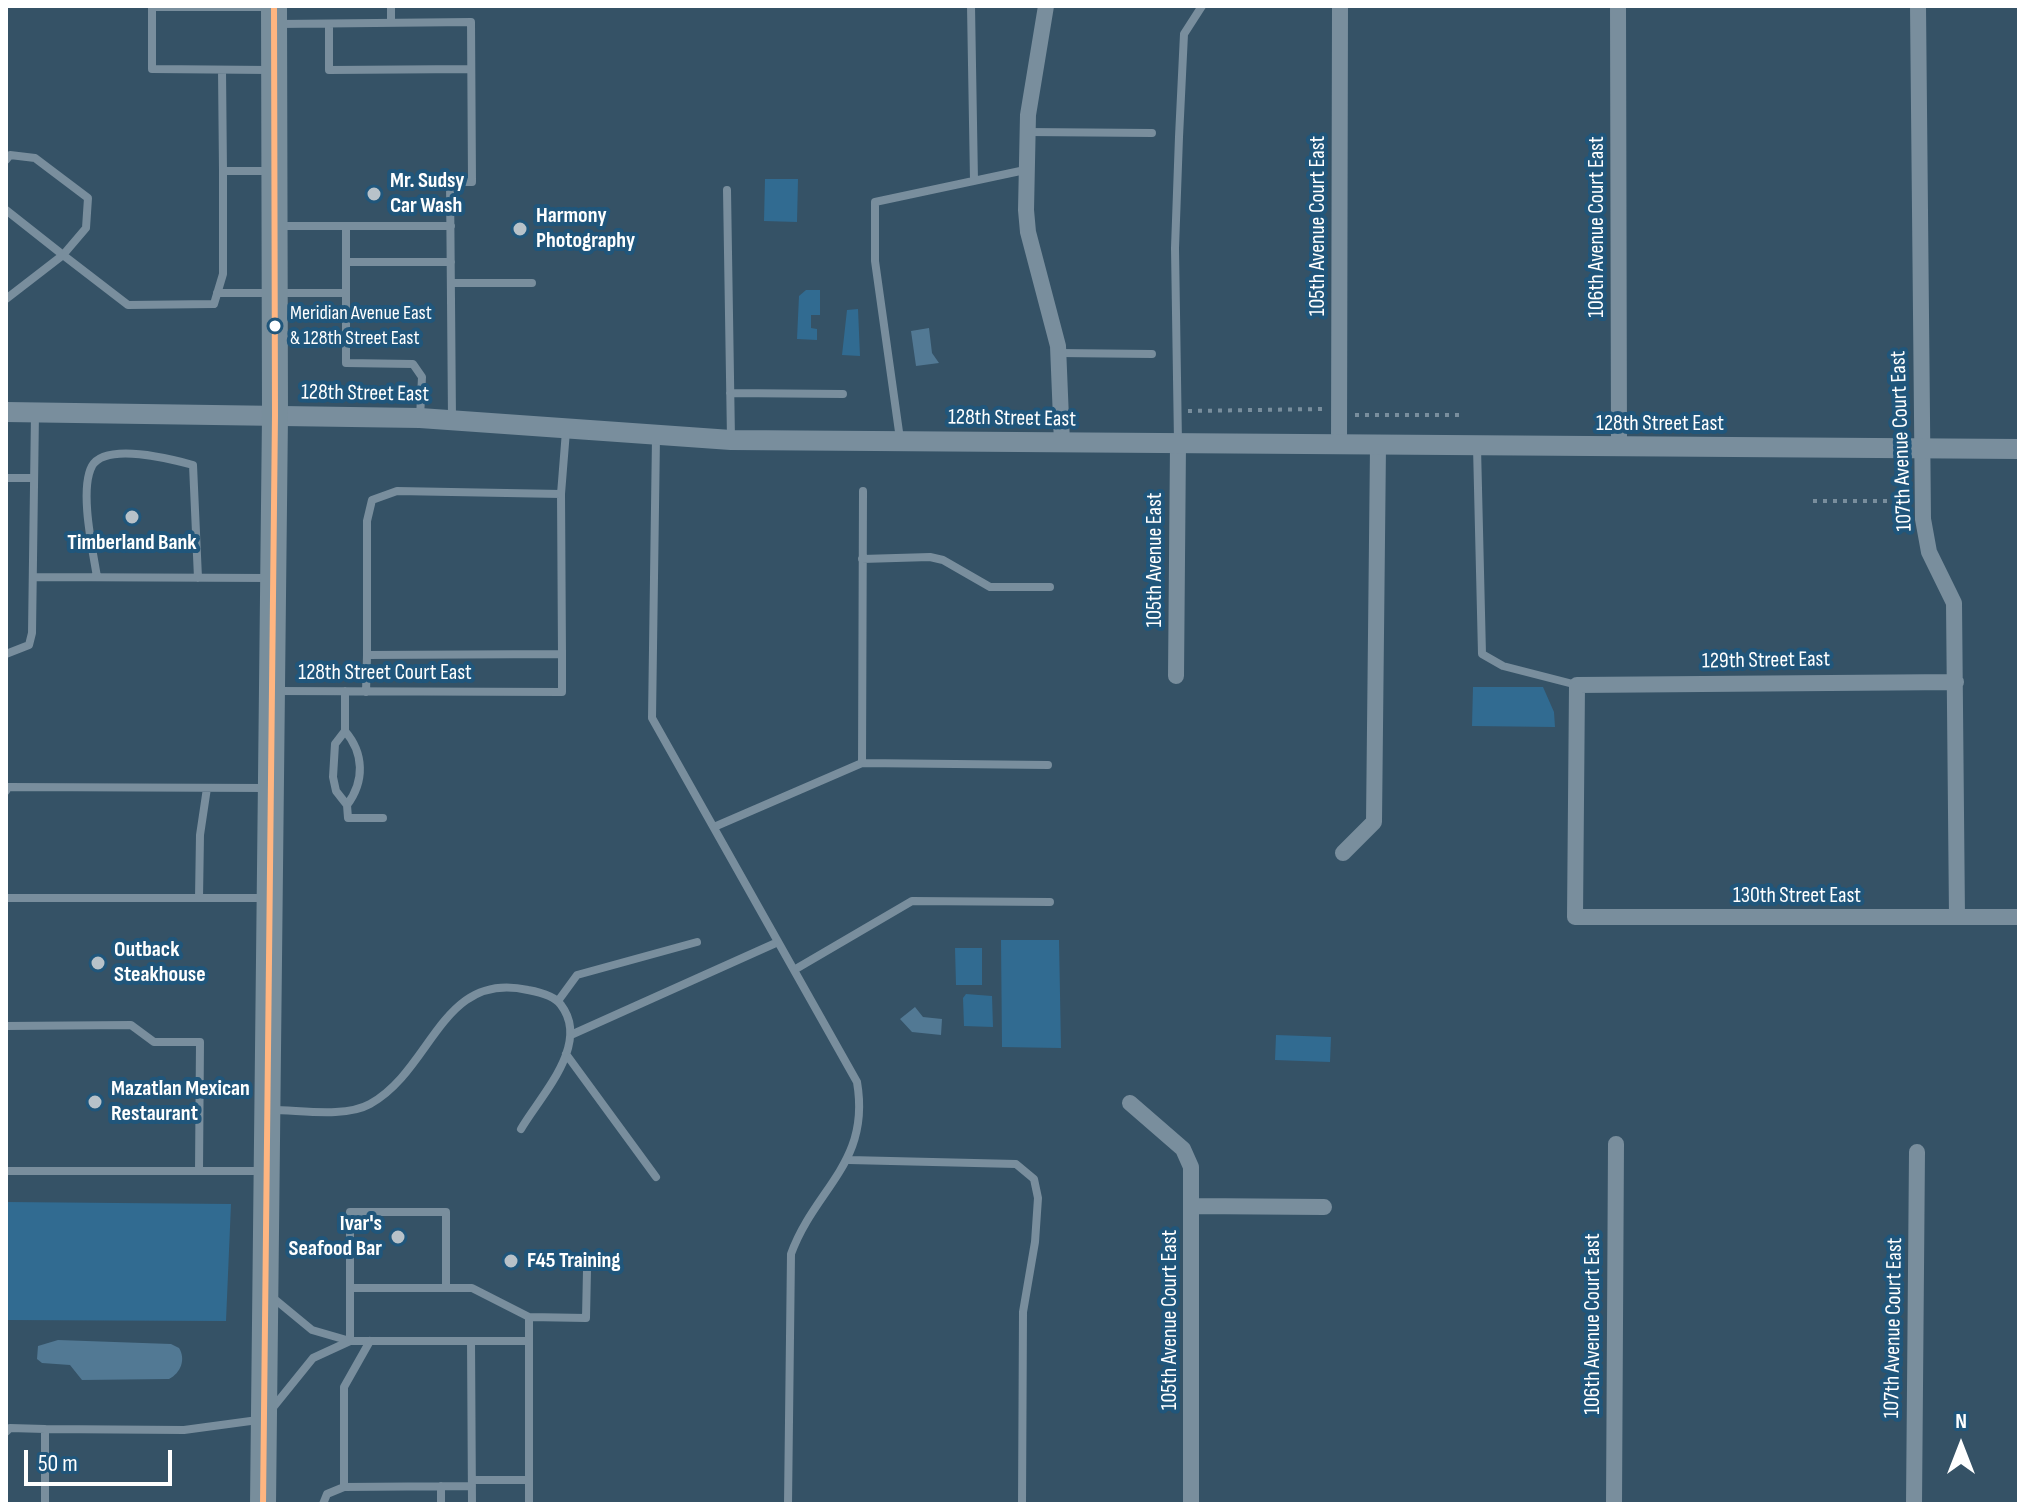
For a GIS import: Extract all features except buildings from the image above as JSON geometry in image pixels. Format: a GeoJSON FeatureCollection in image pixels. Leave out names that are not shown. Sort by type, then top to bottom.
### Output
{"type":"FeatureCollection","features":[{"type":"Feature","properties":{"kind":"main road"},"geometry":{"type":"LineString","coordinates":[[263,1504],[275,415],[274,12]]}},
{"type":"Feature","properties":{"kind":"street"},"geometry":{"type":"LineString","coordinates":[[1046,6],[1027,132],[1025,170],[1028,232],[1058,353],[1062,443]]}},
{"type":"Feature","properties":{"kind":"street","name":"105th Avenue Court East"},"geometry":{"type":"LineString","coordinates":[[1339,445],[1340,6]]}},
{"type":"Feature","properties":{"kind":"street","name":"106th Avenue Court East"},"geometry":{"type":"LineString","coordinates":[[1618,6],[1619,447]]}},
{"type":"Feature","properties":{"kind":"street","name":"107th Avenue Court East"},"geometry":{"type":"LineString","coordinates":[[1918,6],[1923,502],[1929,552],[1954,603],[1957,917]]}},
{"type":"Feature","properties":{"kind":"street","name":"128th Street East"},"geometry":{"type":"LineString","coordinates":[[6,412],[420,418],[731,440],[2019,449]]}},
{"type":"Feature","properties":{"kind":"street","name":"105th Avenue East"},"geometry":{"type":"LineString","coordinates":[[1176,676],[1178,444]]}},
{"type":"Feature","properties":{"kind":"street"},"geometry":{"type":"LineString","coordinates":[[1343,853],[1374,822],[1378,446]]}},
{"type":"Feature","properties":{"kind":"street","name":"129th Street East"},"geometry":{"type":"LineString","coordinates":[[1577,685],[1956,682]]}},
{"type":"Feature","properties":{"kind":"street","name":"130th Street East"},"geometry":{"type":"LineString","coordinates":[[1577,685],[1575,917],[2019,917]]}},
{"type":"Feature","properties":{"kind":"street","name":"105th Avenue Court East"},"geometry":{"type":"LineString","coordinates":[[1130,1103],[1175,1141],[1191,1167],[1191,1504]]}},
{"type":"Feature","properties":{"kind":"street","name":"106th Avenue Court East"},"geometry":{"type":"LineString","coordinates":[[1614,1504],[1616,1144]]}},
{"type":"Feature","properties":{"kind":"street","name":"107th Avenue Court East"},"geometry":{"type":"LineString","coordinates":[[1914,1504],[1917,1152]]}},
{"type":"Feature","properties":{"kind":"street"},"geometry":{"type":"LineString","coordinates":[[1192,1206],[1324,1207]]}},
{"type":"Feature","properties":{"kind":"lane"},"geometry":{"type":"LineString","coordinates":[[391,6],[391,23]]}},
{"type":"Feature","properties":{"kind":"lane"},"geometry":{"type":"LineString","coordinates":[[971,6],[974,181]]}},
{"type":"Feature","properties":{"kind":"lane"},"geometry":{"type":"LineString","coordinates":[[1178,444],[1175,248],[1179,123],[1184,34],[1202,6]]}},
{"type":"Feature","properties":{"kind":"lane"},"geometry":{"type":"LineString","coordinates":[[274,70],[152,69],[152,7],[274,12],[329,24],[471,22],[472,182],[450,182],[452,420]]}},
{"type":"Feature","properties":{"kind":"lane"},"geometry":{"type":"LineString","coordinates":[[329,24],[329,70],[471,69]]}},
{"type":"Feature","properties":{"kind":"lane"},"geometry":{"type":"LineString","coordinates":[[6,210],[128,305],[214,304],[223,274],[222,70]]}},
{"type":"Feature","properties":{"kind":"lane"},"geometry":{"type":"LineString","coordinates":[[1027,132],[1152,133]]}},
{"type":"Feature","properties":{"kind":"lane"},"geometry":{"type":"LineString","coordinates":[[6,160],[10,155],[35,158],[88,198],[86,228],[63,255],[6,299]]}},
{"type":"Feature","properties":{"kind":"lane"},"geometry":{"type":"LineString","coordinates":[[900,442],[875,261],[875,202],[1025,170]]}},
{"type":"Feature","properties":{"kind":"lane"},"geometry":{"type":"LineString","coordinates":[[223,171],[274,171]]}},
{"type":"Feature","properties":{"kind":"lane"},"geometry":{"type":"LineString","coordinates":[[727,190],[731,440]]}},
{"type":"Feature","properties":{"kind":"lane"},"geometry":{"type":"LineString","coordinates":[[274,226],[451,226]]}},
{"type":"Feature","properties":{"kind":"lane"},"geometry":{"type":"LineString","coordinates":[[346,226],[346,363],[413,364],[422,377],[420,418]]}},
{"type":"Feature","properties":{"kind":"lane"},"geometry":{"type":"LineString","coordinates":[[346,262],[451,262]]}},
{"type":"Feature","properties":{"kind":"lane"},"geometry":{"type":"LineString","coordinates":[[451,283],[532,283]]}},
{"type":"Feature","properties":{"kind":"lane"},"geometry":{"type":"LineString","coordinates":[[217,293],[346,293]]}},
{"type":"Feature","properties":{"kind":"lane"},"geometry":{"type":"LineString","coordinates":[[1058,353],[1152,354]]}},
{"type":"Feature","properties":{"kind":"lane"},"geometry":{"type":"LineString","coordinates":[[730,393],[843,394]]}},
{"type":"Feature","properties":{"kind":"lane"},"geometry":{"type":"LineString","coordinates":[[6,654],[29,645],[35,412]]}},
{"type":"Feature","properties":{"kind":"lane"},"geometry":{"type":"LineString","coordinates":[[367,655],[562,654],[561,494],[566,428]]}},
{"type":"Feature","properties":{"kind":"lane"},"geometry":{"type":"LineString","coordinates":[[656,434],[652,718],[857,1082],[860,1101],[849,1160],[798,1233],[791,1254],[788,1504]]}},
{"type":"Feature","properties":{"kind":"lane"},"geometry":{"type":"LineString","coordinates":[[1477,446],[1482,654],[1503,666],[1577,685]]}},
{"type":"Feature","properties":{"kind":"lane"},"geometry":{"type":"LineString","coordinates":[[97,577],[87,492],[92,466],[104,456],[137,454],[193,465],[198,578]]}},
{"type":"Feature","properties":{"kind":"lane"},"geometry":{"type":"LineString","coordinates":[[6,478],[34,478]]}},
{"type":"Feature","properties":{"kind":"lane"},"geometry":{"type":"LineString","coordinates":[[366,692],[367,521],[372,500],[397,491],[561,494]]}},
{"type":"Feature","properties":{"kind":"lane"},"geometry":{"type":"LineString","coordinates":[[862,763],[863,491]]}},
{"type":"Feature","properties":{"kind":"lane"},"geometry":{"type":"LineString","coordinates":[[862,559],[930,557],[943,560],[990,587],[1050,587]]}},
{"type":"Feature","properties":{"kind":"lane"},"geometry":{"type":"LineString","coordinates":[[33,577],[273,578]]}},
{"type":"Feature","properties":{"kind":"lane","name":"128th Street Court East"},"geometry":{"type":"LineString","coordinates":[[272,691],[562,692],[562,654]]}},
{"type":"Feature","properties":{"kind":"lane"},"geometry":{"type":"LineString","coordinates":[[345,691],[345,731],[360,756],[355,795],[347,805]]}},
{"type":"Feature","properties":{"kind":"lane"},"geometry":{"type":"LineString","coordinates":[[345,731],[335,744],[333,777],[336,791],[347,805],[348,818],[383,818]]}},
{"type":"Feature","properties":{"kind":"lane"},"geometry":{"type":"LineString","coordinates":[[714,827],[862,763],[1048,765]]}},
{"type":"Feature","properties":{"kind":"lane"},"geometry":{"type":"LineString","coordinates":[[199,898],[200,835],[207,788]]}},
{"type":"Feature","properties":{"kind":"lane"},"geometry":{"type":"LineString","coordinates":[[7,789],[271,788]]}},
{"type":"Feature","properties":{"kind":"lane"},"geometry":{"type":"LineString","coordinates":[[6,898],[269,898]]}},
{"type":"Feature","properties":{"kind":"lane"},"geometry":{"type":"LineString","coordinates":[[794,970],[912,901],[1050,902]]}},
{"type":"Feature","properties":{"kind":"lane"},"geometry":{"type":"LineString","coordinates":[[558,1001],[577,975],[697,942]]}},
{"type":"Feature","properties":{"kind":"lane"},"geometry":{"type":"LineString","coordinates":[[573,1034],[778,942]]}},
{"type":"Feature","properties":{"kind":"lane"},"geometry":{"type":"LineString","coordinates":[[268,1110],[343,1110],[369,1105],[398,1081],[462,1002],[483,988],[514,986],[558,1001],[570,1019],[573,1034],[566,1054],[521,1129]]}},
{"type":"Feature","properties":{"kind":"lane"},"geometry":{"type":"LineString","coordinates":[[6,1026],[131,1025],[154,1042],[200,1042],[199,1171]]}},
{"type":"Feature","properties":{"kind":"lane"},"geometry":{"type":"LineString","coordinates":[[566,1054],[656,1177]]}},
{"type":"Feature","properties":{"kind":"lane"},"geometry":{"type":"LineString","coordinates":[[849,1160],[1016,1164],[1034,1179],[1038,1198],[1035,1242],[1023,1312],[1022,1504]]}},
{"type":"Feature","properties":{"kind":"lane"},"geometry":{"type":"LineString","coordinates":[[6,1171],[267,1171]]}},
{"type":"Feature","properties":{"kind":"lane"},"geometry":{"type":"LineString","coordinates":[[350,1341],[350,1212],[446,1212],[446,1288]]}},
{"type":"Feature","properties":{"kind":"lane"},"geometry":{"type":"LineString","coordinates":[[350,1288],[472,1288],[529,1317],[586,1318],[587,1270]]}},
{"type":"Feature","properties":{"kind":"lane"},"geometry":{"type":"LineString","coordinates":[[266,1291],[312,1330],[350,1341],[529,1341]]}},
{"type":"Feature","properties":{"kind":"lane"},"geometry":{"type":"LineString","coordinates":[[529,1317],[529,1504]]}},
{"type":"Feature","properties":{"kind":"lane"},"geometry":{"type":"LineString","coordinates":[[6,1432],[10,1428],[184,1430],[264,1419],[306,1364],[350,1341]]}},
{"type":"Feature","properties":{"kind":"lane"},"geometry":{"type":"LineString","coordinates":[[344,1487],[344,1387],[370,1341]]}},
{"type":"Feature","properties":{"kind":"lane"},"geometry":{"type":"LineString","coordinates":[[471,1341],[472,1504]]}},
{"type":"Feature","properties":{"kind":"lane"},"geometry":{"type":"LineString","coordinates":[[45,1429],[45,1504]]}},
{"type":"Feature","properties":{"kind":"lane"},"geometry":{"type":"LineString","coordinates":[[323,1504],[327,1494],[344,1487],[441,1486],[529,1480]]}},
{"type":"Feature","properties":{"kind":"lane"},"geometry":{"type":"LineString","coordinates":[[441,1486],[441,1504]]}},
{"type":"Feature","properties":{"kind":"path"},"geometry":{"type":"LineString","coordinates":[[1186,411],[1323,409]]}},
{"type":"Feature","properties":{"kind":"path"},"geometry":{"type":"LineString","coordinates":[[1352,414],[1461,415]]}},
{"type":"Feature","properties":{"kind":"path"},"geometry":{"type":"LineString","coordinates":[[1813,501],[1923,502]]}},
{"type":"Feature","properties":{"kind":"shaded area"},"geometry":{"type":"Polygon","coordinates":[[[765,179],[798,179],[797,222],[764,221],[765,179]]]}},
{"type":"Feature","properties":{"kind":"shaded area"},"geometry":{"type":"Polygon","coordinates":[[[806,290],[820,290],[820,315],[811,315],[811,328],[817,329],[817,340],[797,339],[799,296],[806,290]]]}},
{"type":"Feature","properties":{"kind":"shaded area"},"geometry":{"type":"Polygon","coordinates":[[[858,309],[860,356],[842,355],[847,310],[858,309]]]}},
{"type":"Feature","properties":{"kind":"shaded area"},"geometry":{"type":"Polygon","coordinates":[[[929,328],[932,353],[939,363],[916,366],[911,331],[929,328]]]}},
{"type":"Feature","properties":{"kind":"shaded area"},"geometry":{"type":"Polygon","coordinates":[[[1473,687],[1543,687],[1554,712],[1555,727],[1472,726],[1473,687]]]}},
{"type":"Feature","properties":{"kind":"shaded area"},"geometry":{"type":"Polygon","coordinates":[[[1001,940],[1059,940],[1061,1048],[1002,1047],[1001,940]]]}},
{"type":"Feature","properties":{"kind":"shaded area"},"geometry":{"type":"Polygon","coordinates":[[[955,948],[982,948],[982,985],[956,985],[955,948]]]}},
{"type":"Feature","properties":{"kind":"shaded area"},"geometry":{"type":"Polygon","coordinates":[[[966,994],[992,996],[993,1027],[964,1026],[963,998],[966,994]]]}},
{"type":"Feature","properties":{"kind":"shaded area"},"geometry":{"type":"Polygon","coordinates":[[[915,1007],[923,1017],[942,1019],[941,1035],[912,1032],[900,1019],[915,1007]]]}},
{"type":"Feature","properties":{"kind":"shaded area"},"geometry":{"type":"Polygon","coordinates":[[[1276,1035],[1331,1037],[1330,1062],[1275,1060],[1276,1035]]]}},
{"type":"Feature","properties":{"kind":"shaded area"},"geometry":{"type":"Polygon","coordinates":[[[6,1202],[231,1204],[226,1321],[6,1320],[6,1202]]]}},
{"type":"Feature","properties":{"kind":"shaded area"},"geometry":{"type":"Polygon","coordinates":[[[58,1340],[171,1344],[179,1348],[182,1361],[177,1373],[169,1379],[82,1380],[70,1365],[42,1363],[37,1359],[38,1346],[58,1340]]]}},
{"type":"Feature","properties":{"kind":"transit line"},"geometry":{"type":"LineString","coordinates":[[263,1504],[275,415],[274,6]]}},
{"type":"Feature","properties":{"kind":"place","name":"Mr. Sudsy Car Wash"},"geometry":{"type":"Point","coordinates":[374,194]}},
{"type":"Feature","properties":{"kind":"place","name":"Harmony Photography"},"geometry":{"type":"Point","coordinates":[520,229]}},
{"type":"Feature","properties":{"kind":"place","name":"Meridian Avenue East & 128th Street East"},"geometry":{"type":"Point","coordinates":[275,326]}},
{"type":"Feature","properties":{"kind":"place","name":"Timberland Bank"},"geometry":{"type":"Point","coordinates":[132,517]}},
{"type":"Feature","properties":{"kind":"place","name":"Outback Steakhouse"},"geometry":{"type":"Point","coordinates":[98,963]}},
{"type":"Feature","properties":{"kind":"place","name":"Mazatlan Mexican Restaurant"},"geometry":{"type":"Point","coordinates":[95,1102]}},
{"type":"Feature","properties":{"kind":"place","name":"Ivar's Seafood Bar"},"geometry":{"type":"Point","coordinates":[398,1237]}},
{"type":"Feature","properties":{"kind":"place","name":"F45 Training"},"geometry":{"type":"Point","coordinates":[511,1261]}}]}
